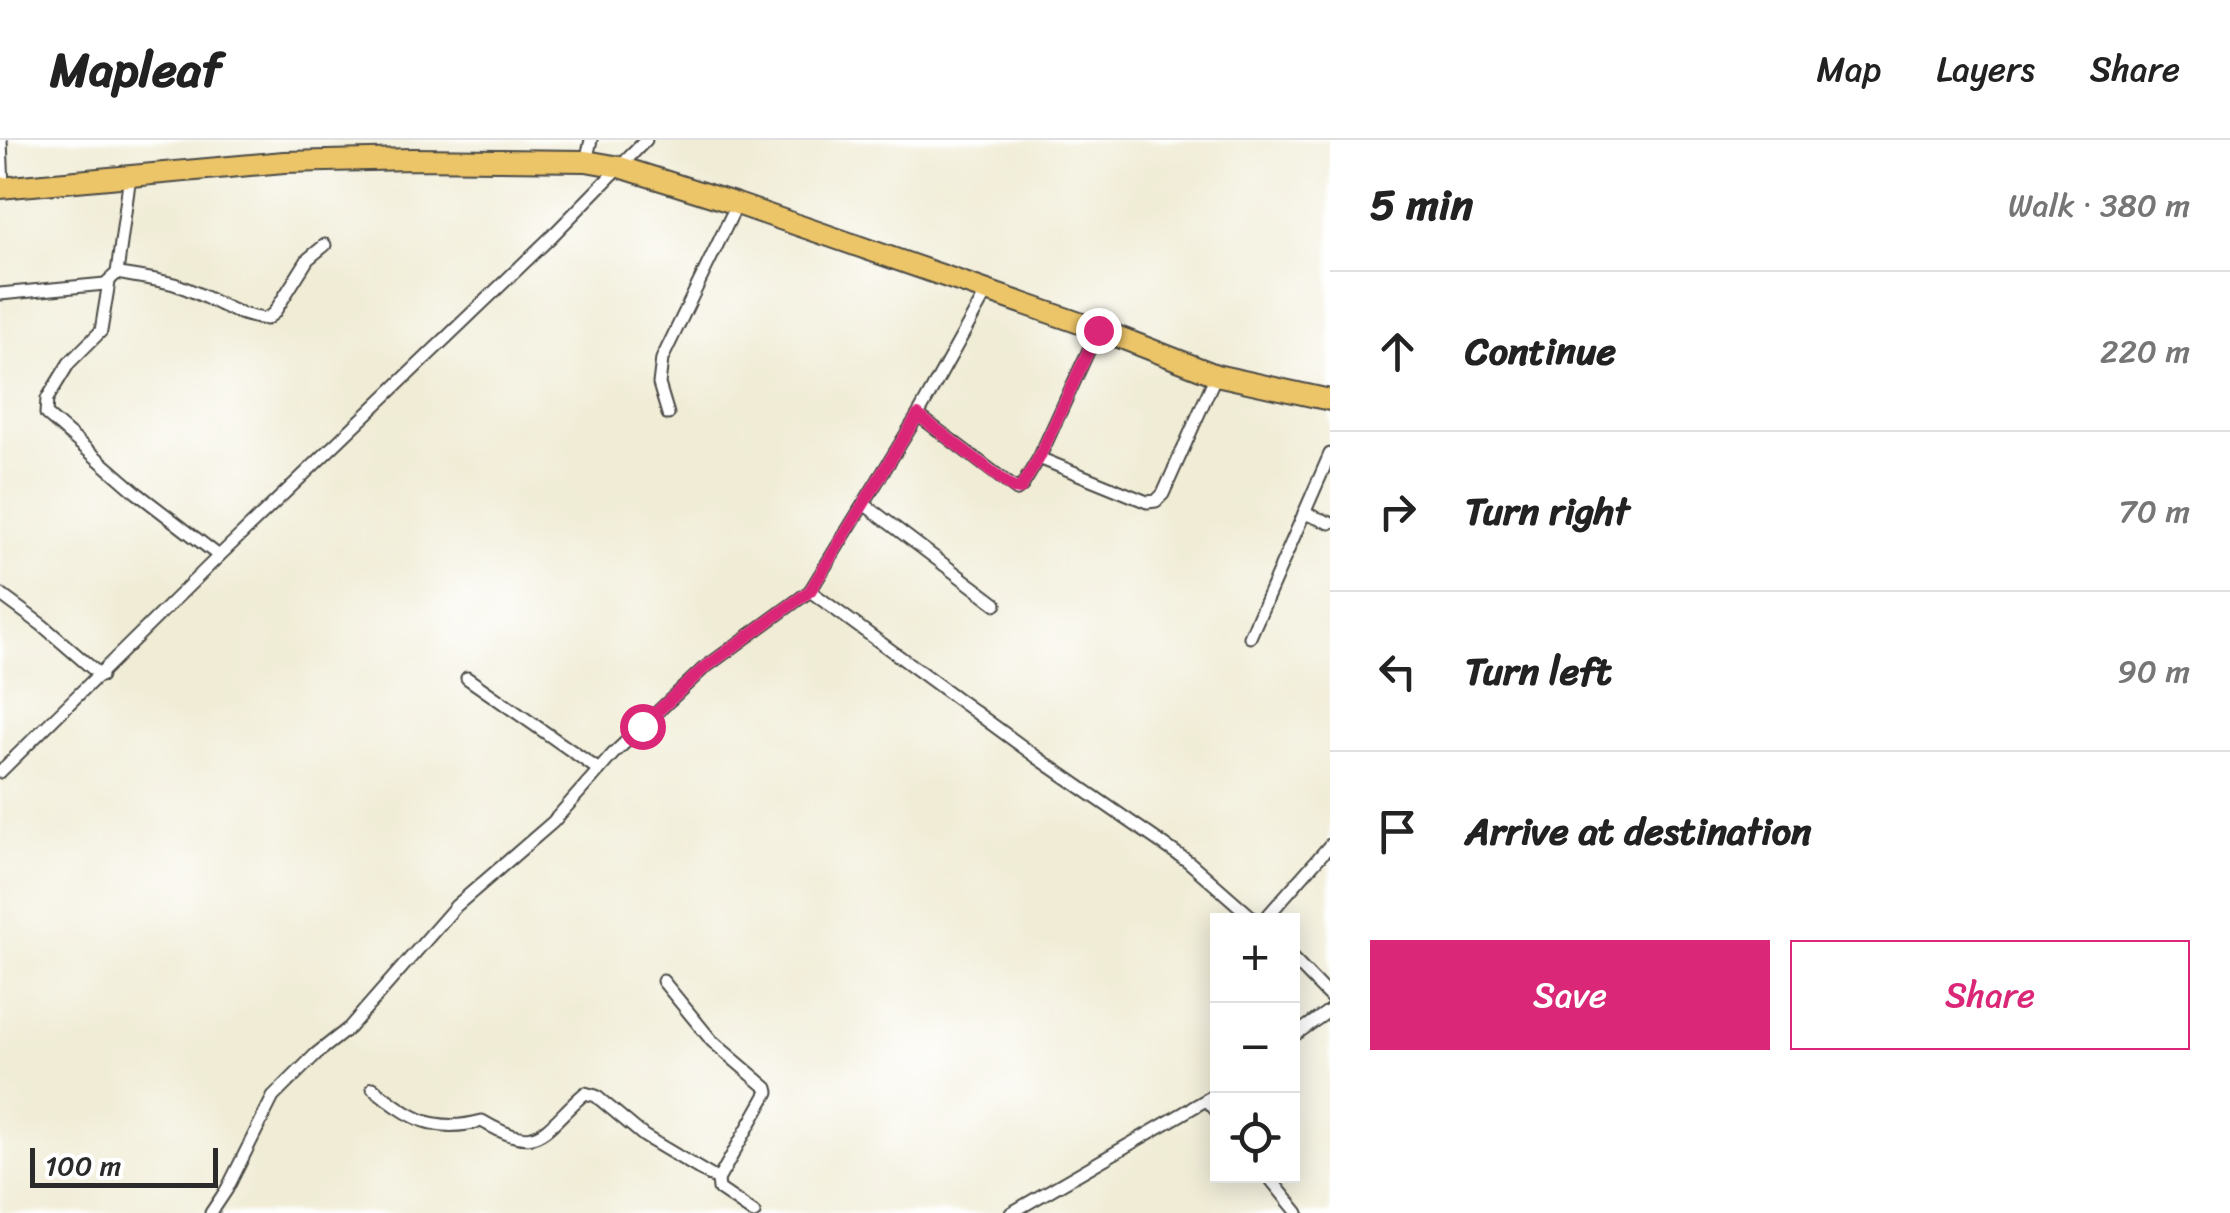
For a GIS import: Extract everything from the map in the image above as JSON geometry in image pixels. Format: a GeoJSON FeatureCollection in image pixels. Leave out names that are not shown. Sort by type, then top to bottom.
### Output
{"type":"FeatureCollection","features":[{"type":"Feature","properties":{"kind":"highway"},"geometry":{"type":"LineString","coordinates":[[2,188],[284,162],[412,159],[586,162],[620,167],[737,204],[1216,374],[1330,400]]}},
{"type":"Feature","properties":{"kind":"street"},"geometry":{"type":"LineString","coordinates":[[1,140],[2,188]]}},
{"type":"Feature","properties":{"kind":"street"},"geometry":{"type":"LineString","coordinates":[[586,162],[591,140]]}},
{"type":"Feature","properties":{"kind":"street"},"geometry":{"type":"LineString","coordinates":[[0,772],[646,140]]}},
{"type":"Feature","properties":{"kind":"street"},"geometry":{"type":"LineString","coordinates":[[130,175],[101,331],[69,363],[47,399],[46,414],[137,493],[219,556]]}},
{"type":"Feature","properties":{"kind":"street"},"geometry":{"type":"LineString","coordinates":[[668,414],[659,384],[662,359],[737,204]]}},
{"type":"Feature","properties":{"kind":"street"},"geometry":{"type":"LineString","coordinates":[[0,294],[113,278],[173,284],[234,311],[266,319],[274,313],[308,260],[325,245]]}},
{"type":"Feature","properties":{"kind":"street"},"geometry":{"type":"LineString","coordinates":[[210,1213],[227,1189],[273,1097],[349,1028],[456,906],[554,822],[599,770],[703,669],[810,591],[918,415],[987,292]]}},
{"type":"Feature","properties":{"kind":"street"},"geometry":{"type":"LineString","coordinates":[[918,415],[1016,490],[1039,458],[1098,330]]}},
{"type":"Feature","properties":{"kind":"street"},"geometry":{"type":"LineString","coordinates":[[1039,458],[1147,502],[1156,501],[1163,494],[1216,374]]}},
{"type":"Feature","properties":{"kind":"street"},"geometry":{"type":"LineString","coordinates":[[1250,637],[1330,454]]}},
{"type":"Feature","properties":{"kind":"street"},"geometry":{"type":"LineString","coordinates":[[864,504],[996,604]]}},
{"type":"Feature","properties":{"kind":"street"},"geometry":{"type":"LineString","coordinates":[[1304,512],[1330,523]]}},
{"type":"Feature","properties":{"kind":"street"},"geometry":{"type":"LineString","coordinates":[[810,591],[993,726],[1189,862],[1248,913]]}},
{"type":"Feature","properties":{"kind":"street"},"geometry":{"type":"LineString","coordinates":[[0,594],[101,676]]}},
{"type":"Feature","properties":{"kind":"street"},"geometry":{"type":"LineString","coordinates":[[467,678],[599,770]]}},
{"type":"Feature","properties":{"kind":"street"},"geometry":{"type":"LineString","coordinates":[[1270,913],[1330,846]]}},
{"type":"Feature","properties":{"kind":"street"},"geometry":{"type":"LineString","coordinates":[[1300,966],[1330,996]]}},
{"type":"Feature","properties":{"kind":"street"},"geometry":{"type":"LineString","coordinates":[[663,981],[712,1041],[767,1088],[718,1180],[719,1189],[754,1213]]}},
{"type":"Feature","properties":{"kind":"street"},"geometry":{"type":"LineString","coordinates":[[1300,1032],[1330,1010]]}},
{"type":"Feature","properties":{"kind":"street"},"geometry":{"type":"LineString","coordinates":[[373,1088],[401,1112],[433,1125],[459,1127],[482,1121],[523,1141],[538,1136],[586,1093],[596,1096],[667,1152],[718,1180]]}},
{"type":"Feature","properties":{"kind":"street"},"geometry":{"type":"LineString","coordinates":[[1011,1213],[1210,1097]]}},
{"type":"Feature","properties":{"kind":"street"},"geometry":{"type":"LineString","coordinates":[[1274,1183],[1298,1213]]}},
{"type":"Feature","properties":{"kind":"route"},"geometry":{"type":"LineString","coordinates":[[642,726],[703,669],[810,591],[918,415],[1013,488],[1020,489],[1039,458],[1098,330]]}}]}
